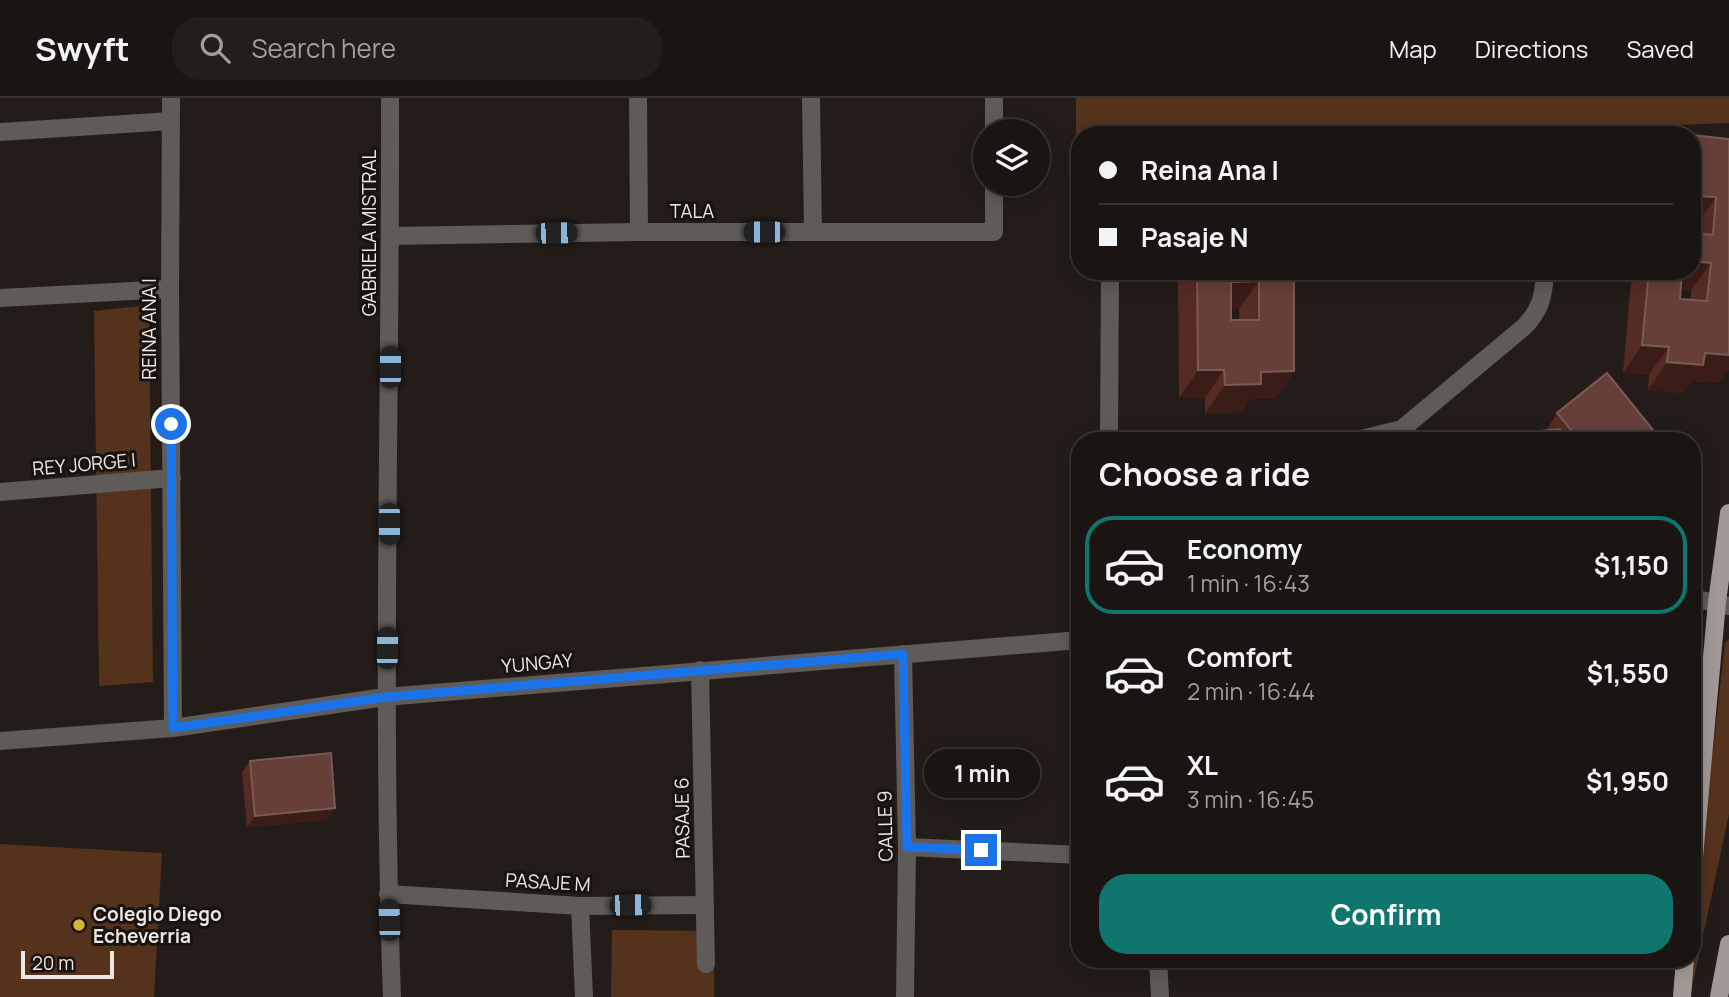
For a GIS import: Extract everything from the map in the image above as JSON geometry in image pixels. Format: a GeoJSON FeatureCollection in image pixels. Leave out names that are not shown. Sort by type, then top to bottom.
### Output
{"type":"FeatureCollection","features":[{"type":"Feature","properties":{"kind":"main road"},"geometry":{"type":"LineString","coordinates":[[1701,798],[1723,604],[1729,513]]}},
{"type":"Feature","properties":{"kind":"main road"},"geometry":{"type":"LineString","coordinates":[[1719,997],[1729,944]]}},
{"type":"Feature","properties":{"kind":"main road"},"geometry":{"type":"LineString","coordinates":[[1682,997],[1684,968]]}},
{"type":"Feature","properties":{"kind":"street","name":"REINA ANA I"},"geometry":{"type":"LineString","coordinates":[[171,98],[173,728]]}},
{"type":"Feature","properties":{"kind":"street","name":"GABRIELA MISTRAL"},"geometry":{"type":"LineString","coordinates":[[390,98],[386,697],[392,997]]}},
{"type":"Feature","properties":{"kind":"street"},"geometry":{"type":"LineString","coordinates":[[638,98],[639,232]]}},
{"type":"Feature","properties":{"kind":"street"},"geometry":{"type":"LineString","coordinates":[[811,98],[813,232]]}},
{"type":"Feature","properties":{"kind":"street"},"geometry":{"type":"LineString","coordinates":[[994,98],[994,119]]}},
{"type":"Feature","properties":{"kind":"street"},"geometry":{"type":"LineString","coordinates":[[0,132],[171,121]]}},
{"type":"Feature","properties":{"kind":"street","name":"TALA"},"geometry":{"type":"LineString","coordinates":[[390,236],[639,232],[994,232],[994,196]]}},
{"type":"Feature","properties":{"kind":"street"},"geometry":{"type":"LineString","coordinates":[[1109,432],[1110,280]]}},
{"type":"Feature","properties":{"kind":"street"},"geometry":{"type":"LineString","coordinates":[[1390,432],[1402,429],[1524,327],[1536,315],[1544,295],[1545,280]]}},
{"type":"Feature","properties":{"kind":"street"},"geometry":{"type":"LineString","coordinates":[[0,298],[170,289]]}},
{"type":"Feature","properties":{"kind":"street","name":"REY JORGE I"},"geometry":{"type":"LineString","coordinates":[[0,492],[172,478]]}},
{"type":"Feature","properties":{"kind":"street"},"geometry":{"type":"LineString","coordinates":[[1701,600],[1723,604]]}},
{"type":"Feature","properties":{"kind":"street","name":"YUNGAY"},"geometry":{"type":"LineString","coordinates":[[0,741],[173,728],[386,697],[1071,641]]}},
{"type":"Feature","properties":{"kind":"street","name":"CALLE 9"},"geometry":{"type":"LineString","coordinates":[[903,654],[907,847],[905,997]]}},
{"type":"Feature","properties":{"kind":"street","name":"PASAJE 6"},"geometry":{"type":"LineString","coordinates":[[700,670],[706,964]]}},
{"type":"Feature","properties":{"kind":"street"},"geometry":{"type":"LineString","coordinates":[[907,847],[1071,855]]}},
{"type":"Feature","properties":{"kind":"street","name":"PASAJE M"},"geometry":{"type":"LineString","coordinates":[[388,894],[580,906],[705,905]]}},
{"type":"Feature","properties":{"kind":"street"},"geometry":{"type":"LineString","coordinates":[[580,906],[584,997]]}},
{"type":"Feature","properties":{"kind":"street"},"geometry":{"type":"LineString","coordinates":[[1158,968],[1160,997]]}},
{"type":"Feature","properties":{"kind":"shaded area"},"geometry":{"type":"Polygon","coordinates":[[[1076,98],[1729,98],[1729,123],[1651,126],[1076,126],[1076,98]]]}},
{"type":"Feature","properties":{"kind":"shaded area"},"geometry":{"type":"Polygon","coordinates":[[[149,305],[153,682],[99,686],[94,311],[149,305]]]}},
{"type":"Feature","properties":{"kind":"shaded area"},"geometry":{"type":"Polygon","coordinates":[[[1729,639],[1729,814],[1701,945],[1701,856],[1725,643],[1729,639]]]}},
{"type":"Feature","properties":{"kind":"shaded area","name":"Colegio Diego Echeverria"},"geometry":{"type":"Polygon","coordinates":[[[0,844],[162,853],[154,997],[0,997],[0,844]]]}},
{"type":"Feature","properties":{"kind":"shaded area"},"geometry":{"type":"Polygon","coordinates":[[[612,930],[714,931],[714,997],[611,997],[612,930]]]}},
{"type":"Feature","properties":{"kind":"shaded area"},"geometry":{"type":"Polygon","coordinates":[[[1691,968],[1696,968],[1690,997],[1691,968]]]}},
{"type":"Feature","properties":{"kind":"building"},"geometry":{"type":"Polygon","coordinates":[[[1701,136],[1729,139],[1729,355],[1705,353],[1703,365],[1667,362],[1669,347],[1642,345],[1648,280],[1681,280],[1680,299],[1707,301],[1711,263],[1701,262],[1701,234],[1713,235],[1716,197],[1701,196],[1701,136]]]}},
{"type":"Feature","properties":{"kind":"building"},"geometry":{"type":"Polygon","coordinates":[[[1197,280],[1294,280],[1294,371],[1261,372],[1261,384],[1225,385],[1224,370],[1198,370],[1197,280]],[[1259,281],[1231,282],[1231,320],[1259,320],[1259,281]]]}},
{"type":"Feature","properties":{"kind":"building"},"geometry":{"type":"Polygon","coordinates":[[[1607,373],[1655,432],[1573,432],[1557,413],[1607,373]]]}},
{"type":"Feature","properties":{"kind":"building"},"geometry":{"type":"Polygon","coordinates":[[[1560,429],[1560,432],[1528,432],[1560,429]]]}},
{"type":"Feature","properties":{"kind":"building"},"geometry":{"type":"Polygon","coordinates":[[[331,753],[335,808],[255,816],[250,761],[331,753]]]}},
{"type":"Feature","properties":{"kind":"place","name":"Colegio Diego Echeverria"},"geometry":{"type":"Point","coordinates":[79,925]}},
{"type":"Feature","properties":{"kind":"route"},"geometry":{"type":"LineString","coordinates":[[171,424],[173,728],[386,697],[903,654],[907,847],[981,850]]}}]}
